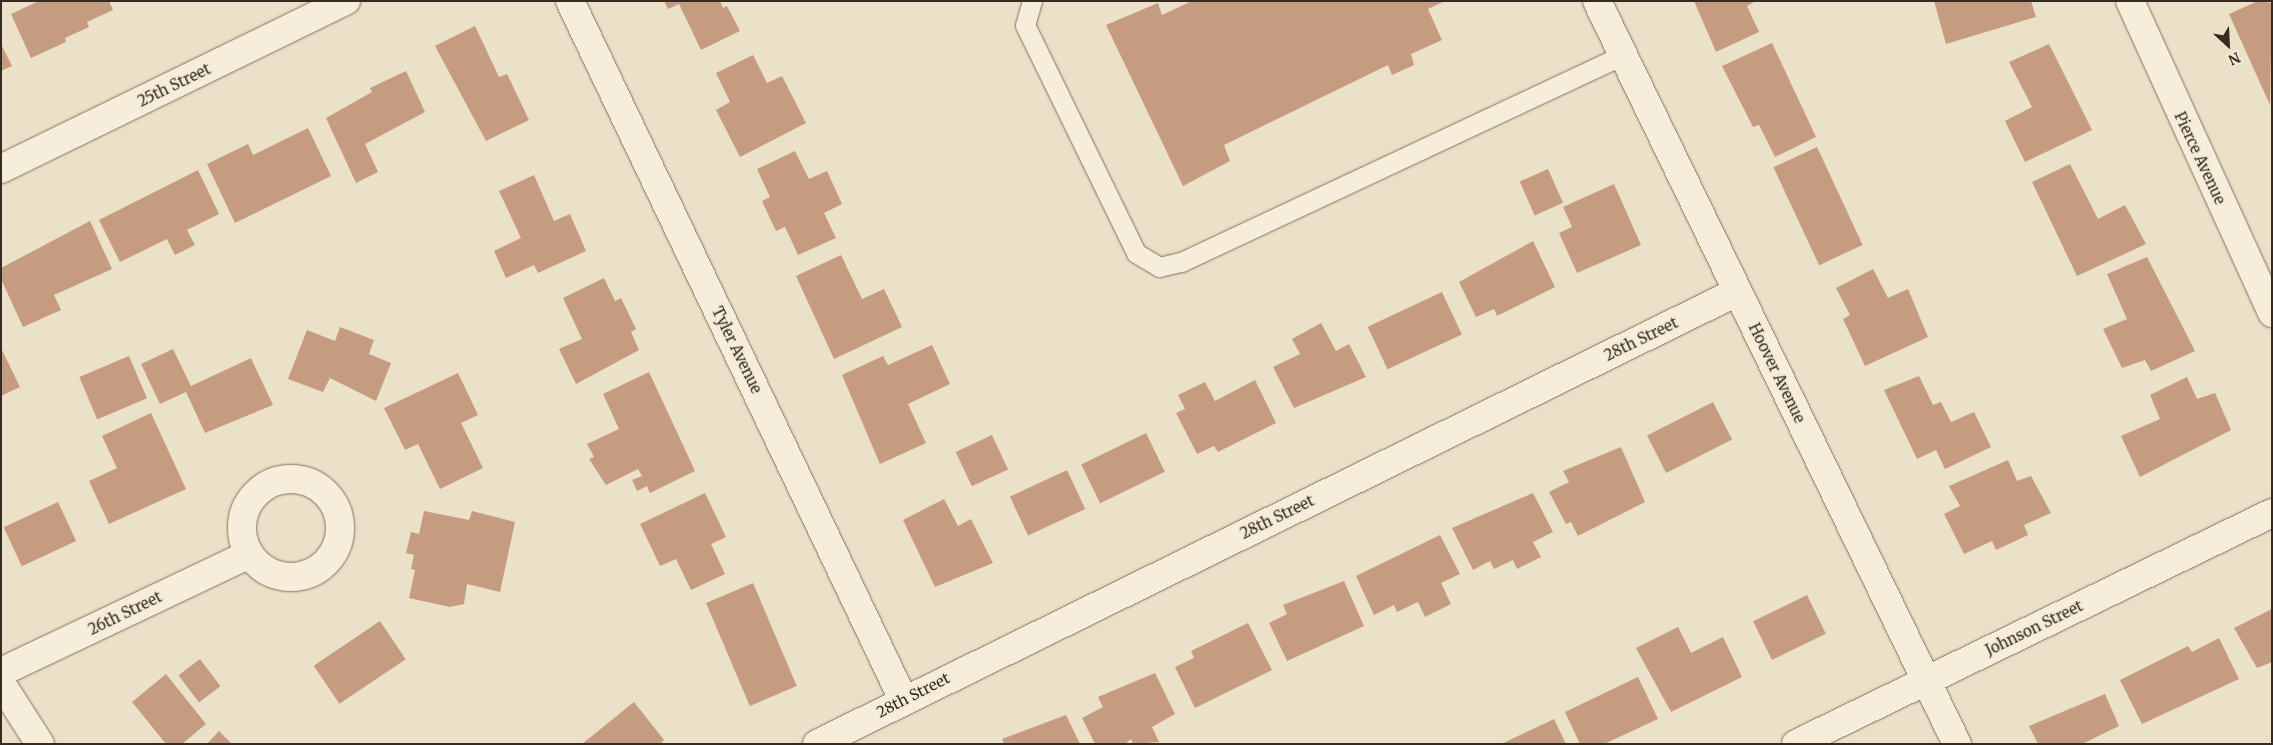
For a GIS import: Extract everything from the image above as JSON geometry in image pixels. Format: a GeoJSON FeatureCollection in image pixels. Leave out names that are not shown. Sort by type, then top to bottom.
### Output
{"type":"FeatureCollection","features":[{"type":"Feature","properties":{"kind":"street","name":"25th Street"},"geometry":{"type":"LineString","coordinates":[[1,169],[346,1]]}},
{"type":"Feature","properties":{"kind":"street","name":"Tyler Avenue"},"geometry":{"type":"LineString","coordinates":[[570,1],[903,700]]}},
{"type":"Feature","properties":{"kind":"street","name":"Hoover Avenue"},"geometry":{"type":"LineString","coordinates":[[1597,1],[1957,744]]}},
{"type":"Feature","properties":{"kind":"street","name":"Pierce Avenue"},"geometry":{"type":"LineString","coordinates":[[2130,1],[2272,313]]}},
{"type":"Feature","properties":{"kind":"street","name":"28th Street"},"geometry":{"type":"LineString","coordinates":[[817,744],[903,700],[1737,292]]}},
{"type":"Feature","properties":{"kind":"street","name":"Johnson Street"},"geometry":{"type":"LineString","coordinates":[[1796,744],[2272,513]]}},
{"type":"Feature","properties":{"kind":"street","name":"26th Street"},"geometry":{"type":"LineString","coordinates":[[1,672],[249,554]]}},
{"type":"Feature","properties":{"kind":"street"},"geometry":{"type":"LineString","coordinates":[[1,682],[40,744]]}},
{"type":"Feature","properties":{"kind":"lane"},"geometry":{"type":"LineString","coordinates":[[1032,1],[1025,25],[1136,253],[1159,267],[1182,262],[1622,55]]}},
{"type":"Feature","properties":{"kind":"building"},"geometry":{"type":"Polygon","coordinates":[[[39,1],[109,1],[113,10],[87,22],[89,27],[65,38],[66,42],[31,58],[11,14],[39,1]]]}},
{"type":"Feature","properties":{"kind":"building"},"geometry":{"type":"Polygon","coordinates":[[[664,1],[720,1],[723,8],[727,6],[740,31],[701,50],[679,4],[668,9],[664,1]]]}},
{"type":"Feature","properties":{"kind":"building"},"geometry":{"type":"Polygon","coordinates":[[[1192,1],[1445,1],[1428,9],[1442,40],[1411,54],[1414,65],[1392,75],[1388,65],[1224,145],[1230,161],[1183,186],[1106,25],[1158,3],[1162,15],[1192,1]]]}},
{"type":"Feature","properties":{"kind":"building"},"geometry":{"type":"Polygon","coordinates":[[[1694,1],[1756,1],[1747,6],[1759,32],[1716,52],[1694,1]]]}},
{"type":"Feature","properties":{"kind":"building"},"geometry":{"type":"Polygon","coordinates":[[[1934,1],[2031,1],[2036,17],[1946,44],[1934,1]]]}},
{"type":"Feature","properties":{"kind":"building"},"geometry":{"type":"Polygon","coordinates":[[[2258,1],[2272,3],[2270,105],[2229,14],[2258,1]]]}},
{"type":"Feature","properties":{"kind":"building"},"geometry":{"type":"Polygon","coordinates":[[[475,26],[499,77],[507,74],[529,120],[486,141],[435,46],[475,26]]]}},
{"type":"Feature","properties":{"kind":"building"},"geometry":{"type":"Polygon","coordinates":[[[1772,43],[1816,137],[1775,157],[1759,125],[1753,127],[1722,66],[1772,43]]]}},
{"type":"Feature","properties":{"kind":"building"},"geometry":{"type":"Polygon","coordinates":[[[1,44],[12,66],[1,71],[1,44]]]}},
{"type":"Feature","properties":{"kind":"building"},"geometry":{"type":"Polygon","coordinates":[[[2049,44],[2092,130],[2025,162],[2005,121],[2032,107],[2009,62],[2049,44]]]}},
{"type":"Feature","properties":{"kind":"building"},"geometry":{"type":"Polygon","coordinates":[[[753,55],[767,83],[782,76],[806,123],[740,157],[716,110],[730,102],[716,73],[753,55]]]}},
{"type":"Feature","properties":{"kind":"building"},"geometry":{"type":"Polygon","coordinates":[[[406,71],[425,112],[365,144],[378,172],[356,183],[326,118],[372,92],[370,88],[406,71]]]}},
{"type":"Feature","properties":{"kind":"building"},"geometry":{"type":"Polygon","coordinates":[[[308,128],[331,176],[235,223],[207,164],[248,144],[253,155],[308,128]]]}},
{"type":"Feature","properties":{"kind":"building"},"geometry":{"type":"Polygon","coordinates":[[[1817,147],[1863,245],[1819,265],[1773,167],[1817,147]]]}},
{"type":"Feature","properties":{"kind":"building"},"geometry":{"type":"Polygon","coordinates":[[[795,151],[809,179],[827,171],[842,204],[824,213],[836,238],[798,255],[785,227],[776,231],[762,201],[770,197],[757,169],[795,151]]]}},
{"type":"Feature","properties":{"kind":"building"},"geometry":{"type":"Polygon","coordinates":[[[2070,164],[2098,219],[2125,205],[2146,244],[2077,276],[2032,182],[2070,164]]]}},
{"type":"Feature","properties":{"kind":"building"},"geometry":{"type":"Polygon","coordinates":[[[1548,169],[1563,203],[1535,215],[1520,182],[1548,169]]]}},
{"type":"Feature","properties":{"kind":"building"},"geometry":{"type":"Polygon","coordinates":[[[198,170],[219,214],[187,230],[195,245],[175,255],[167,239],[120,262],[99,220],[198,170]]]}},
{"type":"Feature","properties":{"kind":"building"},"geometry":{"type":"Polygon","coordinates":[[[534,175],[554,221],[570,214],[586,251],[538,273],[534,265],[506,278],[494,251],[521,238],[499,191],[534,175]]]}},
{"type":"Feature","properties":{"kind":"building"},"geometry":{"type":"Polygon","coordinates":[[[1614,184],[1641,245],[1577,273],[1559,233],[1572,227],[1563,207],[1614,184]]]}},
{"type":"Feature","properties":{"kind":"building"},"geometry":{"type":"Polygon","coordinates":[[[90,221],[112,269],[54,295],[61,310],[23,327],[1,279],[1,268],[90,221]]]}},
{"type":"Feature","properties":{"kind":"building"},"geometry":{"type":"Polygon","coordinates":[[[1533,241],[1555,287],[1497,316],[1494,309],[1476,317],[1459,282],[1533,241]]]}},
{"type":"Feature","properties":{"kind":"building"},"geometry":{"type":"Polygon","coordinates":[[[841,255],[862,299],[884,289],[902,327],[834,359],[796,276],[841,255]]]}},
{"type":"Feature","properties":{"kind":"building"},"geometry":{"type":"Polygon","coordinates":[[[2147,257],[2195,351],[2151,371],[2145,360],[2122,368],[2103,329],[2127,319],[2107,274],[2147,257]]]}},
{"type":"Feature","properties":{"kind":"building"},"geometry":{"type":"Polygon","coordinates":[[[1873,269],[1888,298],[1908,289],[1928,337],[1865,366],[1843,319],[1850,315],[1836,288],[1873,269]]]}},
{"type":"Feature","properties":{"kind":"building"},"geometry":{"type":"Polygon","coordinates":[[[604,278],[615,301],[621,298],[636,329],[631,332],[639,350],[576,384],[559,349],[582,339],[563,298],[604,278]]]}},
{"type":"Feature","properties":{"kind":"building"},"geometry":{"type":"Polygon","coordinates":[[[1442,292],[1462,335],[1388,369],[1368,327],[1442,292]]]}},
{"type":"Feature","properties":{"kind":"building"},"geometry":{"type":"Polygon","coordinates":[[[1321,323],[1336,351],[1349,344],[1366,377],[1294,408],[1273,367],[1300,354],[1292,339],[1321,323]]]}},
{"type":"Feature","properties":{"kind":"building"},"geometry":{"type":"Polygon","coordinates":[[[340,327],[374,340],[369,354],[391,363],[376,401],[330,378],[323,392],[288,379],[307,330],[335,341],[340,327]]]}},
{"type":"Feature","properties":{"kind":"building"},"geometry":{"type":"Polygon","coordinates":[[[932,345],[950,384],[908,404],[926,443],[880,464],[842,375],[883,356],[888,365],[932,345]]]}},
{"type":"Feature","properties":{"kind":"building"},"geometry":{"type":"Polygon","coordinates":[[[1,348],[20,387],[1,396],[1,348]]]}},
{"type":"Feature","properties":{"kind":"building"},"geometry":{"type":"Polygon","coordinates":[[[173,349],[191,386],[251,358],[273,405],[205,433],[186,392],[160,404],[141,364],[173,349]]]}},
{"type":"Feature","properties":{"kind":"building"},"geometry":{"type":"Polygon","coordinates":[[[129,356],[147,398],[97,419],[79,377],[129,356]]]}},
{"type":"Feature","properties":{"kind":"building"},"geometry":{"type":"Polygon","coordinates":[[[649,372],[695,471],[650,493],[647,486],[637,491],[632,480],[642,476],[638,469],[606,485],[589,459],[594,457],[587,444],[619,429],[603,394],[649,372]]]}},
{"type":"Feature","properties":{"kind":"building"},"geometry":{"type":"Polygon","coordinates":[[[458,373],[478,415],[461,423],[483,468],[440,489],[418,444],[405,450],[384,408],[458,373]]]}},
{"type":"Feature","properties":{"kind":"building"},"geometry":{"type":"Polygon","coordinates":[[[1919,376],[1933,405],[1941,402],[1951,422],[1974,412],[1991,447],[1945,469],[1936,450],[1917,459],[1884,390],[1919,376]]]}},
{"type":"Feature","properties":{"kind":"building"},"geometry":{"type":"Polygon","coordinates":[[[2187,377],[2197,399],[2215,393],[2231,430],[2140,477],[2121,436],[2160,419],[2150,395],[2187,377]]]}},
{"type":"Feature","properties":{"kind":"building"},"geometry":{"type":"Polygon","coordinates":[[[1255,380],[1276,423],[1218,452],[1214,446],[1197,454],[1176,413],[1185,409],[1178,395],[1205,382],[1215,401],[1255,380]]]}},
{"type":"Feature","properties":{"kind":"building"},"geometry":{"type":"Polygon","coordinates":[[[1713,402],[1732,439],[1666,473],[1647,436],[1713,402]]]}},
{"type":"Feature","properties":{"kind":"building"},"geometry":{"type":"Polygon","coordinates":[[[151,413],[186,489],[109,524],[89,481],[117,468],[102,436],[151,413]]]}},
{"type":"Feature","properties":{"kind":"building"},"geometry":{"type":"Polygon","coordinates":[[[1146,433],[1165,472],[1100,503],[1081,465],[1146,433]]]}},
{"type":"Feature","properties":{"kind":"building"},"geometry":{"type":"Polygon","coordinates":[[[992,435],[1008,469],[972,486],[956,452],[992,435]]]}},
{"type":"Feature","properties":{"kind":"building"},"geometry":{"type":"Polygon","coordinates":[[[1621,447],[1645,502],[1578,536],[1571,522],[1566,524],[1549,492],[1569,482],[1563,471],[1621,447]]]}},
{"type":"Feature","properties":{"kind":"building"},"geometry":{"type":"Polygon","coordinates":[[[2008,460],[2017,481],[2031,476],[2051,513],[2024,525],[2028,535],[1996,550],[1992,541],[1964,554],[1944,514],[1960,506],[1949,486],[2008,460]]]}},
{"type":"Feature","properties":{"kind":"building"},"geometry":{"type":"Polygon","coordinates":[[[1067,470],[1085,509],[1028,536],[1010,497],[1067,470]]]}},
{"type":"Feature","properties":{"kind":"building"},"geometry":{"type":"Polygon","coordinates":[[[705,493],[726,537],[711,544],[725,574],[691,590],[676,559],[660,566],[640,524],[705,493]]]}},
{"type":"Feature","properties":{"kind":"building"},"geometry":{"type":"Polygon","coordinates":[[[1533,493],[1553,532],[1533,542],[1541,557],[1517,569],[1513,560],[1494,569],[1490,561],[1473,570],[1452,528],[1533,493]]]}},
{"type":"Feature","properties":{"kind":"building"},"geometry":{"type":"Polygon","coordinates":[[[944,499],[958,526],[971,519],[993,563],[935,587],[903,520],[944,499]]]}},
{"type":"Feature","properties":{"kind":"building"},"geometry":{"type":"Polygon","coordinates":[[[58,502],[76,541],[22,566],[4,527],[58,502]]]}},
{"type":"Feature","properties":{"kind":"building"},"geometry":{"type":"Polygon","coordinates":[[[424,511],[469,520],[472,511],[515,522],[500,592],[467,584],[464,604],[450,607],[409,598],[415,570],[411,569],[414,555],[406,553],[411,532],[419,534],[424,511]]]}},
{"type":"Feature","properties":{"kind":"building"},"geometry":{"type":"Polygon","coordinates":[[[1440,535],[1460,574],[1441,583],[1451,604],[1425,617],[1418,602],[1397,612],[1394,605],[1374,615],[1356,576],[1440,535]]]}},
{"type":"Feature","properties":{"kind":"building"},"geometry":{"type":"Polygon","coordinates":[[[1344,581],[1364,626],[1287,661],[1269,623],[1287,614],[1283,605],[1344,581]]]}},
{"type":"Feature","properties":{"kind":"building"},"geometry":{"type":"Polygon","coordinates":[[[753,583],[797,686],[750,706],[706,603],[753,583]]]}},
{"type":"Feature","properties":{"kind":"building"},"geometry":{"type":"Polygon","coordinates":[[[1807,595],[1826,634],[1772,660],[1753,621],[1807,595]]]}},
{"type":"Feature","properties":{"kind":"building"},"geometry":{"type":"Polygon","coordinates":[[[2272,609],[2272,662],[2257,668],[2234,628],[2272,609]]]}},
{"type":"Feature","properties":{"kind":"building"},"geometry":{"type":"Polygon","coordinates":[[[380,621],[406,659],[339,704],[314,666],[380,621]]]}},
{"type":"Feature","properties":{"kind":"building"},"geometry":{"type":"Polygon","coordinates":[[[1248,623],[1272,670],[1195,708],[1175,667],[1194,658],[1191,651],[1248,623]]]}},
{"type":"Feature","properties":{"kind":"building"},"geometry":{"type":"Polygon","coordinates":[[[1678,627],[1691,653],[1723,637],[1742,677],[1671,712],[1636,648],[1678,627]]]}},
{"type":"Feature","properties":{"kind":"building"},"geometry":{"type":"Polygon","coordinates":[[[2219,638],[2239,679],[2142,724],[2120,680],[2188,646],[2192,652],[2219,638]]]}},
{"type":"Feature","properties":{"kind":"building"},"geometry":{"type":"Polygon","coordinates":[[[200,659],[220,686],[199,702],[178,675],[200,659]]]}},
{"type":"Feature","properties":{"kind":"building"},"geometry":{"type":"Polygon","coordinates":[[[1155,673],[1175,714],[1152,727],[1159,742],[1133,744],[1131,739],[1125,744],[1095,744],[1082,718],[1103,707],[1098,697],[1155,673]]]}},
{"type":"Feature","properties":{"kind":"building"},"geometry":{"type":"Polygon","coordinates":[[[166,674],[206,724],[182,744],[166,744],[132,702],[166,674]]]}},
{"type":"Feature","properties":{"kind":"building"},"geometry":{"type":"Polygon","coordinates":[[[1638,677],[1658,719],[1604,744],[1580,744],[1565,712],[1638,677]]]}},
{"type":"Feature","properties":{"kind":"building"},"geometry":{"type":"Polygon","coordinates":[[[2105,694],[2119,726],[2082,744],[2038,744],[2029,726],[2105,694]]]}},
{"type":"Feature","properties":{"kind":"building"},"geometry":{"type":"Polygon","coordinates":[[[634,702],[664,740],[660,744],[582,744],[634,702]]]}},
{"type":"Feature","properties":{"kind":"building"},"geometry":{"type":"Polygon","coordinates":[[[1066,715],[1080,744],[1004,744],[1002,739],[1066,715]]]}},
{"type":"Feature","properties":{"kind":"building"},"geometry":{"type":"Polygon","coordinates":[[[1554,719],[1566,744],[1501,744],[1554,719]]]}},
{"type":"Feature","properties":{"kind":"building"},"geometry":{"type":"Polygon","coordinates":[[[219,731],[232,744],[207,744],[219,731]]]}}]}
